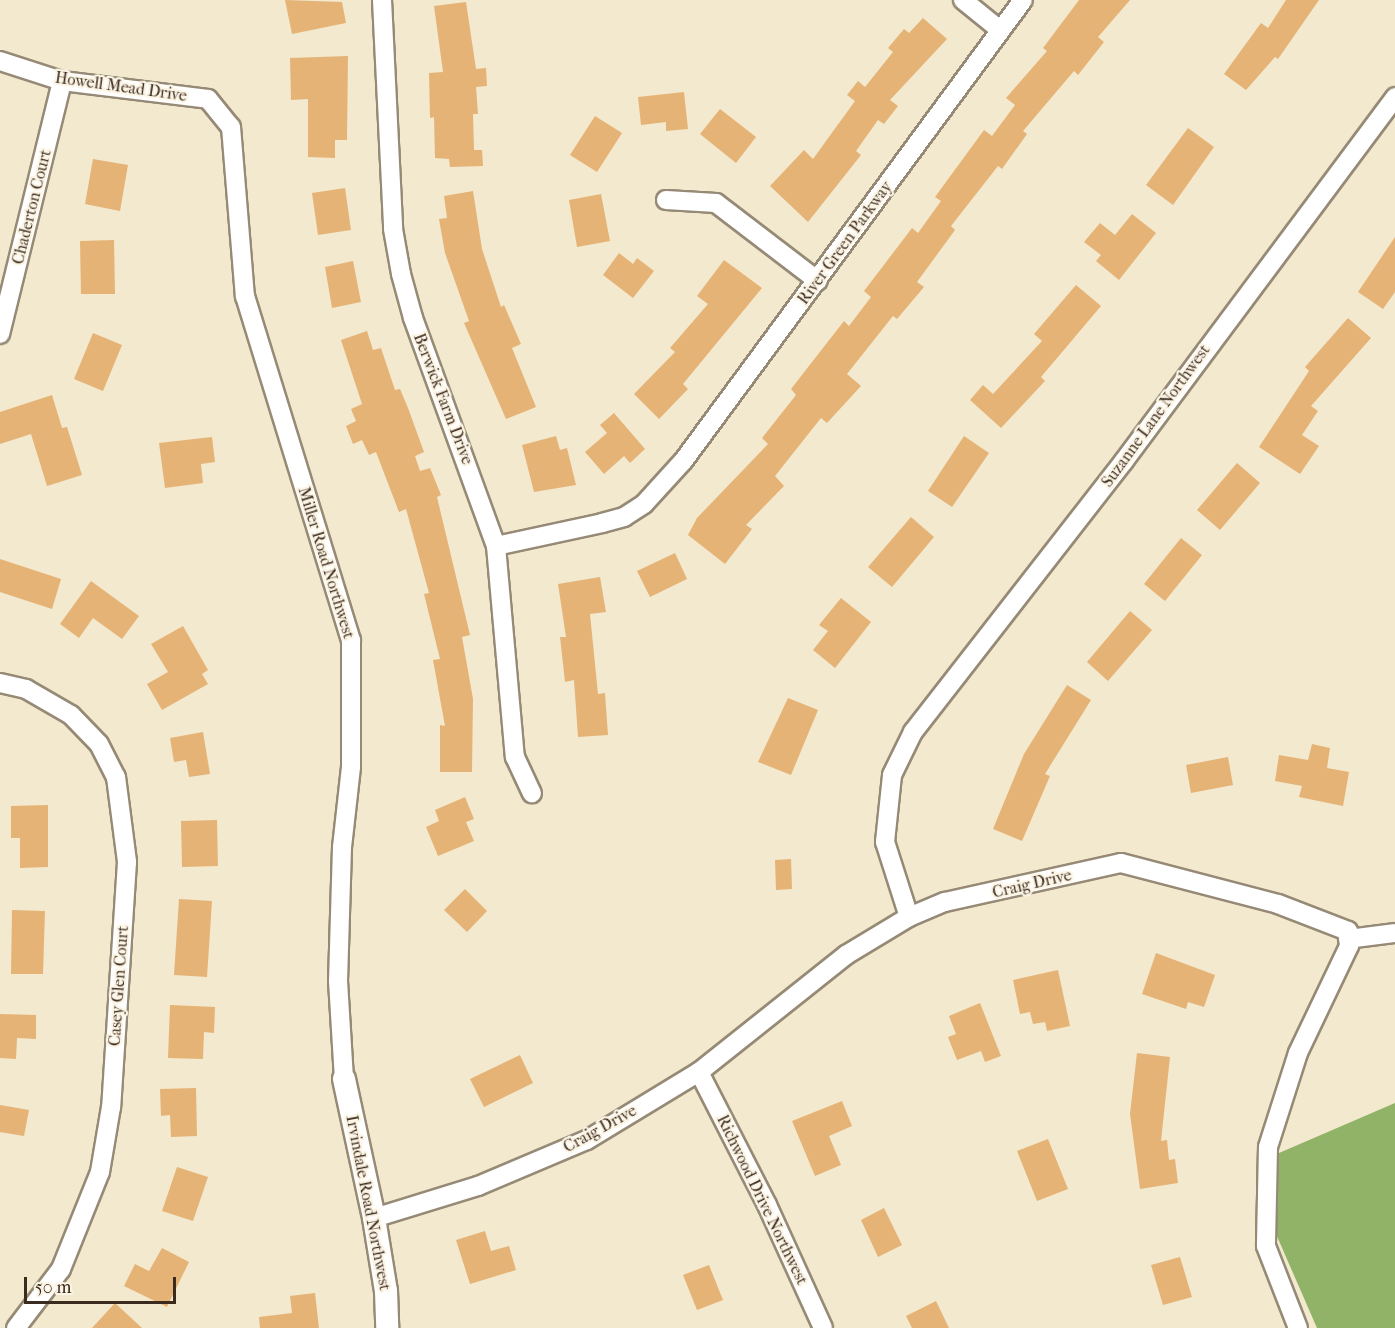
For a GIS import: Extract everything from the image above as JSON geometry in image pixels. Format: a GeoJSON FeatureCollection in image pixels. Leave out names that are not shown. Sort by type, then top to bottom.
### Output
{"type":"FeatureCollection","features":[{"type":"Feature","properties":{"kind":"street","name":"Berwick Farm Drive"},"geometry":{"type":"LineString","coordinates":[[382,0],[393,229],[413,318],[496,546],[515,757],[532,793]]}},
{"type":"Feature","properties":{"kind":"street"},"geometry":{"type":"LineString","coordinates":[[963,0],[1000,30]]}},
{"type":"Feature","properties":{"kind":"street","name":"River Green Parkway"},"geometry":{"type":"LineString","coordinates":[[496,546],[624,517],[664,484],[818,281],[1023,0]]}},
{"type":"Feature","properties":{"kind":"street","name":"Howell Mead Drive"},"geometry":{"type":"LineString","coordinates":[[0,61],[62,81],[208,99]]}},
{"type":"Feature","properties":{"kind":"street","name":"Chaderton Court"},"geometry":{"type":"LineString","coordinates":[[0,334],[62,81]]}},
{"type":"Feature","properties":{"kind":"street","name":"Suzanne Lane Northwest"},"geometry":{"type":"LineString","coordinates":[[909,917],[885,842],[892,775],[913,732],[1124,461],[1395,97]]}},
{"type":"Feature","properties":{"kind":"street","name":"Miller Road Northwest"},"geometry":{"type":"LineString","coordinates":[[208,99],[231,127],[245,296],[351,640],[351,767],[342,847],[338,981],[344,1079]]}},
{"type":"Feature","properties":{"kind":"street"},"geometry":{"type":"LineString","coordinates":[[666,200],[716,203],[818,281]]}},
{"type":"Feature","properties":{"kind":"street","name":"Casey Glen Court"},"geometry":{"type":"LineString","coordinates":[[0,683],[26,689],[71,715],[99,744],[116,777],[127,862],[111,1107],[100,1172],[61,1269],[16,1328]]}},
{"type":"Feature","properties":{"kind":"street","name":"Craig Drive"},"geometry":{"type":"LineString","coordinates":[[374,1218],[478,1186],[587,1140],[699,1072],[846,956],[909,917],[945,902],[1121,863],[1278,904],[1348,930],[1348,939]]}},
{"type":"Feature","properties":{"kind":"street"},"geometry":{"type":"LineString","coordinates":[[1298,1328],[1266,1246],[1268,1147],[1298,1053],[1349,946],[1348,939],[1395,933]]}},
{"type":"Feature","properties":{"kind":"street","name":"Richwood Drive Northwest"},"geometry":{"type":"LineString","coordinates":[[699,1072],[767,1205],[823,1328]]}},
{"type":"Feature","properties":{"kind":"street","name":"Irvindale Road Northwest"},"geometry":{"type":"LineString","coordinates":[[344,1079],[374,1218],[387,1328]]}},
{"type":"Feature","properties":{"kind":"green space"},"geometry":{"type":"Polygon","coordinates":[[[1395,1103],[1395,1328],[1317,1328],[1276,1234],[1279,1153],[1395,1103]]]}},
{"type":"Feature","properties":{"kind":"building"},"geometry":{"type":"Polygon","coordinates":[[[285,0],[342,2],[346,23],[292,34],[285,0]]]}},
{"type":"Feature","properties":{"kind":"building"},"geometry":{"type":"Polygon","coordinates":[[[1079,0],[1130,0],[1098,37],[1104,42],[1078,75],[1074,71],[1023,131],[1027,134],[1002,169],[998,166],[951,226],[955,230],[917,282],[924,287],[897,319],[893,316],[847,374],[861,386],[827,423],[821,418],[775,476],[784,486],[746,525],[752,529],[725,564],[688,535],[697,518],[768,444],[762,438],[796,395],[791,389],[844,321],[849,326],[871,297],[864,291],[912,228],[918,233],[941,201],[935,197],[984,130],[992,136],[1015,105],[1006,98],[1047,51],[1043,48],[1079,0]]]}},
{"type":"Feature","properties":{"kind":"building"},"geometry":{"type":"Polygon","coordinates":[[[1286,0],[1319,0],[1278,59],[1275,57],[1246,90],[1224,74],[1261,23],[1268,28],[1286,0]]]}},
{"type":"Feature","properties":{"kind":"building"},"geometry":{"type":"Polygon","coordinates":[[[466,2],[476,69],[486,68],[487,86],[476,87],[478,114],[473,114],[474,150],[482,150],[483,166],[450,167],[449,159],[435,158],[434,117],[430,118],[429,73],[443,72],[434,6],[466,2]]]}},
{"type":"Feature","properties":{"kind":"building"},"geometry":{"type":"Polygon","coordinates":[[[923,18],[947,39],[890,100],[898,106],[884,124],[878,120],[856,151],[861,155],[808,222],[770,186],[804,150],[813,159],[855,101],[847,95],[858,81],[865,87],[893,52],[888,48],[904,29],[909,33],[923,18]]]}},
{"type":"Feature","properties":{"kind":"building"},"geometry":{"type":"Polygon","coordinates":[[[348,56],[347,140],[335,140],[335,158],[308,157],[308,99],[291,100],[290,58],[348,56]]]}},
{"type":"Feature","properties":{"kind":"building"},"geometry":{"type":"Polygon","coordinates":[[[684,92],[688,129],[666,131],[666,122],[641,125],[638,97],[684,92]]]}},
{"type":"Feature","properties":{"kind":"building"},"geometry":{"type":"Polygon","coordinates":[[[720,109],[756,137],[736,163],[700,134],[720,109]]]}},
{"type":"Feature","properties":{"kind":"building"},"geometry":{"type":"Polygon","coordinates":[[[595,116],[622,133],[597,172],[570,155],[595,116]]]}},
{"type":"Feature","properties":{"kind":"building"},"geometry":{"type":"Polygon","coordinates":[[[1188,128],[1214,147],[1173,205],[1146,185],[1188,128]]]}},
{"type":"Feature","properties":{"kind":"building"},"geometry":{"type":"Polygon","coordinates":[[[93,159],[128,165],[120,211],[85,204],[93,159]]]}},
{"type":"Feature","properties":{"kind":"building"},"geometry":{"type":"Polygon","coordinates":[[[345,188],[351,230],[318,235],[312,193],[345,188]]]}},
{"type":"Feature","properties":{"kind":"building"},"geometry":{"type":"Polygon","coordinates":[[[473,191],[482,249],[501,307],[504,305],[521,344],[512,348],[536,407],[506,419],[464,323],[469,321],[445,253],[439,219],[447,218],[444,196],[473,191]]]}},
{"type":"Feature","properties":{"kind":"building"},"geometry":{"type":"Polygon","coordinates":[[[601,194],[610,241],[577,247],[569,200],[601,194]]]}},
{"type":"Feature","properties":{"kind":"building"},"geometry":{"type":"Polygon","coordinates":[[[1132,214],[1156,233],[1119,280],[1096,261],[1101,255],[1084,242],[1100,223],[1115,235],[1132,214]]]}},
{"type":"Feature","properties":{"kind":"building"},"geometry":{"type":"Polygon","coordinates":[[[1395,237],[1395,292],[1383,309],[1358,292],[1395,237]]]}},
{"type":"Feature","properties":{"kind":"building"},"geometry":{"type":"Polygon","coordinates":[[[114,240],[115,294],[81,294],[80,241],[114,240]]]}},
{"type":"Feature","properties":{"kind":"building"},"geometry":{"type":"Polygon","coordinates":[[[619,253],[633,264],[637,258],[654,271],[633,298],[603,275],[619,253]]]}},
{"type":"Feature","properties":{"kind":"building"},"geometry":{"type":"Polygon","coordinates":[[[724,260],[762,288],[683,384],[688,389],[659,419],[634,394],[675,352],[670,348],[708,304],[697,296],[724,260]]]}},
{"type":"Feature","properties":{"kind":"building"},"geometry":{"type":"Polygon","coordinates":[[[353,261],[361,302],[332,308],[325,267],[353,261]]]}},
{"type":"Feature","properties":{"kind":"building"},"geometry":{"type":"Polygon","coordinates":[[[1076,285],[1101,306],[1041,377],[1045,381],[1001,428],[970,400],[983,385],[993,394],[1042,341],[1034,334],[1076,285]]]}},
{"type":"Feature","properties":{"kind":"building"},"geometry":{"type":"Polygon","coordinates":[[[1348,318],[1371,338],[1311,406],[1318,411],[1302,435],[1319,446],[1300,474],[1259,447],[1309,371],[1305,367],[1348,318]]]}},
{"type":"Feature","properties":{"kind":"building"},"geometry":{"type":"Polygon","coordinates":[[[367,331],[373,350],[381,348],[395,390],[400,389],[408,408],[424,452],[415,456],[420,471],[430,468],[441,495],[437,497],[470,635],[462,637],[473,699],[472,772],[440,772],[440,725],[445,726],[433,660],[440,659],[424,594],[429,593],[406,509],[399,512],[376,452],[369,455],[362,440],[353,444],[346,426],[356,421],[351,409],[362,404],[341,340],[367,331]]]}},
{"type":"Feature","properties":{"kind":"building"},"geometry":{"type":"Polygon","coordinates":[[[93,333],[122,345],[103,391],[74,379],[93,333]]]}},
{"type":"Feature","properties":{"kind":"building"},"geometry":{"type":"Polygon","coordinates":[[[52,395],[62,428],[67,427],[82,475],[47,486],[31,434],[0,444],[0,412],[52,395]]]}},
{"type":"Feature","properties":{"kind":"building"},"geometry":{"type":"Polygon","coordinates":[[[614,413],[645,449],[630,463],[624,456],[604,474],[585,452],[607,433],[600,425],[614,413]]]}},
{"type":"Feature","properties":{"kind":"building"},"geometry":{"type":"Polygon","coordinates":[[[556,436],[560,450],[567,448],[576,485],[534,492],[522,445],[556,436]]]}},
{"type":"Feature","properties":{"kind":"building"},"geometry":{"type":"Polygon","coordinates":[[[964,436],[989,453],[952,507],[928,491],[964,436]]]}},
{"type":"Feature","properties":{"kind":"building"},"geometry":{"type":"Polygon","coordinates":[[[212,437],[215,462],[201,464],[203,483],[165,488],[159,443],[212,437]]]}},
{"type":"Feature","properties":{"kind":"building"},"geometry":{"type":"Polygon","coordinates":[[[1237,463],[1260,483],[1220,530],[1197,510],[1237,463]]]}},
{"type":"Feature","properties":{"kind":"building"},"geometry":{"type":"Polygon","coordinates":[[[911,517],[934,537],[892,587],[868,567],[911,517]]]}},
{"type":"Feature","properties":{"kind":"building"},"geometry":{"type":"Polygon","coordinates":[[[1181,538],[1202,555],[1165,601],[1144,584],[1181,538]]]}},
{"type":"Feature","properties":{"kind":"building"},"geometry":{"type":"Polygon","coordinates":[[[675,553],[687,579],[650,597],[637,571],[675,553]]]}},
{"type":"Feature","properties":{"kind":"building"},"geometry":{"type":"Polygon","coordinates":[[[0,559],[61,579],[52,609],[0,592],[0,559]]]}},
{"type":"Feature","properties":{"kind":"building"},"geometry":{"type":"Polygon","coordinates":[[[600,577],[606,612],[590,614],[598,694],[605,693],[608,735],[578,737],[574,680],[565,682],[560,637],[566,637],[558,584],[600,577]]]}},
{"type":"Feature","properties":{"kind":"building"},"geometry":{"type":"Polygon","coordinates":[[[91,581],[139,616],[122,639],[93,618],[79,638],[60,624],[91,581]]]}},
{"type":"Feature","properties":{"kind":"building"},"geometry":{"type":"Polygon","coordinates":[[[841,598],[871,622],[835,668],[813,650],[828,631],[819,625],[841,598]]]}},
{"type":"Feature","properties":{"kind":"building"},"geometry":{"type":"Polygon","coordinates":[[[1130,611],[1152,630],[1108,681],[1087,662],[1130,611]]]}},
{"type":"Feature","properties":{"kind":"building"},"geometry":{"type":"Polygon","coordinates":[[[183,626],[208,670],[202,674],[208,684],[162,710],[147,684],[168,672],[151,644],[183,626]]]}},
{"type":"Feature","properties":{"kind":"building"},"geometry":{"type":"Polygon","coordinates":[[[1067,685],[1091,700],[1045,774],[1050,776],[1022,841],[993,829],[1024,754],[1067,685]]]}},
{"type":"Feature","properties":{"kind":"building"},"geometry":{"type":"Polygon","coordinates":[[[788,698],[818,710],[791,775],[758,762],[788,698]]]}},
{"type":"Feature","properties":{"kind":"building"},"geometry":{"type":"Polygon","coordinates":[[[203,732],[210,774],[189,777],[186,760],[174,762],[170,738],[203,732]]]}},
{"type":"Feature","properties":{"kind":"building"},"geometry":{"type":"Polygon","coordinates":[[[1312,744],[1330,748],[1327,768],[1349,772],[1343,806],[1299,797],[1302,786],[1275,781],[1279,755],[1308,760],[1312,744]]]}},
{"type":"Feature","properties":{"kind":"building"},"geometry":{"type":"Polygon","coordinates":[[[1228,757],[1233,785],[1191,793],[1186,765],[1228,757]]]}},
{"type":"Feature","properties":{"kind":"building"},"geometry":{"type":"Polygon","coordinates":[[[465,797],[474,819],[466,822],[474,841],[438,856],[426,827],[439,821],[435,810],[465,797]]]}},
{"type":"Feature","properties":{"kind":"building"},"geometry":{"type":"Polygon","coordinates":[[[48,805],[48,867],[20,868],[20,838],[11,838],[11,806],[48,805]]]}},
{"type":"Feature","properties":{"kind":"building"},"geometry":{"type":"Polygon","coordinates":[[[217,820],[218,866],[182,867],[181,821],[217,820]]]}},
{"type":"Feature","properties":{"kind":"building"},"geometry":{"type":"Polygon","coordinates":[[[791,859],[792,889],[776,890],[775,860],[791,859]]]}},
{"type":"Feature","properties":{"kind":"building"},"geometry":{"type":"Polygon","coordinates":[[[465,889],[487,911],[467,932],[444,910],[465,889]]]}},
{"type":"Feature","properties":{"kind":"building"},"geometry":{"type":"Polygon","coordinates":[[[179,899],[212,901],[207,977],[174,975],[179,899]]]}},
{"type":"Feature","properties":{"kind":"building"},"geometry":{"type":"Polygon","coordinates":[[[12,910],[45,911],[43,974],[11,974],[12,910]]]}},
{"type":"Feature","properties":{"kind":"building"},"geometry":{"type":"Polygon","coordinates":[[[1156,953],[1215,975],[1204,1007],[1188,1002],[1186,1009],[1142,994],[1156,953]]]}},
{"type":"Feature","properties":{"kind":"building"},"geometry":{"type":"Polygon","coordinates":[[[1058,970],[1070,1026],[1047,1031],[1045,1022],[1033,1024],[1030,1012],[1020,1014],[1013,980],[1058,970]]]}},
{"type":"Feature","properties":{"kind":"building"},"geometry":{"type":"Polygon","coordinates":[[[980,1003],[1001,1056],[985,1062],[981,1051],[957,1060],[948,1037],[956,1034],[949,1016],[980,1003]]]}},
{"type":"Feature","properties":{"kind":"building"},"geometry":{"type":"Polygon","coordinates":[[[170,1005],[215,1007],[214,1033],[204,1032],[203,1059],[168,1058],[170,1005]]]}},
{"type":"Feature","properties":{"kind":"building"},"geometry":{"type":"Polygon","coordinates":[[[0,1014],[36,1015],[36,1039],[17,1038],[16,1059],[0,1058],[0,1014]]]}},
{"type":"Feature","properties":{"kind":"building"},"geometry":{"type":"Polygon","coordinates":[[[1137,1053],[1170,1057],[1161,1141],[1167,1140],[1169,1160],[1175,1159],[1178,1183],[1140,1189],[1130,1114],[1137,1053]]]}},
{"type":"Feature","properties":{"kind":"building"},"geometry":{"type":"Polygon","coordinates":[[[520,1055],[533,1083],[484,1107],[470,1079],[520,1055]]]}},
{"type":"Feature","properties":{"kind":"building"},"geometry":{"type":"Polygon","coordinates":[[[196,1088],[197,1136],[171,1137],[170,1115],[161,1116],[160,1089],[196,1088]]]}},
{"type":"Feature","properties":{"kind":"building"},"geometry":{"type":"Polygon","coordinates":[[[842,1101],[852,1126],[829,1136],[841,1165],[815,1176],[792,1121],[842,1101]]]}},
{"type":"Feature","properties":{"kind":"building"},"geometry":{"type":"Polygon","coordinates":[[[0,1105],[29,1110],[24,1136],[0,1132],[0,1105]]]}},
{"type":"Feature","properties":{"kind":"building"},"geometry":{"type":"Polygon","coordinates":[[[1048,1139],[1068,1189],[1037,1201],[1017,1151],[1048,1139]]]}},
{"type":"Feature","properties":{"kind":"building"},"geometry":{"type":"Polygon","coordinates":[[[177,1167],[208,1177],[193,1221],[162,1211],[177,1167]]]}},
{"type":"Feature","properties":{"kind":"building"},"geometry":{"type":"Polygon","coordinates":[[[884,1208],[902,1245],[878,1257],[861,1220],[884,1208]]]}},
{"type":"Feature","properties":{"kind":"building"},"geometry":{"type":"Polygon","coordinates":[[[485,1231],[491,1251],[509,1246],[516,1270],[470,1284],[456,1240],[485,1231]]]}},
{"type":"Feature","properties":{"kind":"building"},"geometry":{"type":"Polygon","coordinates":[[[162,1248],[189,1262],[167,1307],[124,1286],[135,1264],[149,1271],[162,1248]]]}},
{"type":"Feature","properties":{"kind":"building"},"geometry":{"type":"Polygon","coordinates":[[[1180,1257],[1192,1297],[1163,1305],[1151,1265],[1180,1257]]]}},
{"type":"Feature","properties":{"kind":"building"},"geometry":{"type":"Polygon","coordinates":[[[709,1265],[723,1300],[697,1310],[683,1275],[709,1265]]]}},
{"type":"Feature","properties":{"kind":"building"},"geometry":{"type":"Polygon","coordinates":[[[315,1293],[319,1328],[260,1328],[259,1317],[292,1313],[290,1296],[315,1293]]]}},
{"type":"Feature","properties":{"kind":"building"},"geometry":{"type":"Polygon","coordinates":[[[936,1301],[949,1328],[912,1328],[906,1316],[936,1301]]]}},
{"type":"Feature","properties":{"kind":"building"},"geometry":{"type":"Polygon","coordinates":[[[115,1303],[142,1328],[92,1328],[115,1303]]]}}]}
